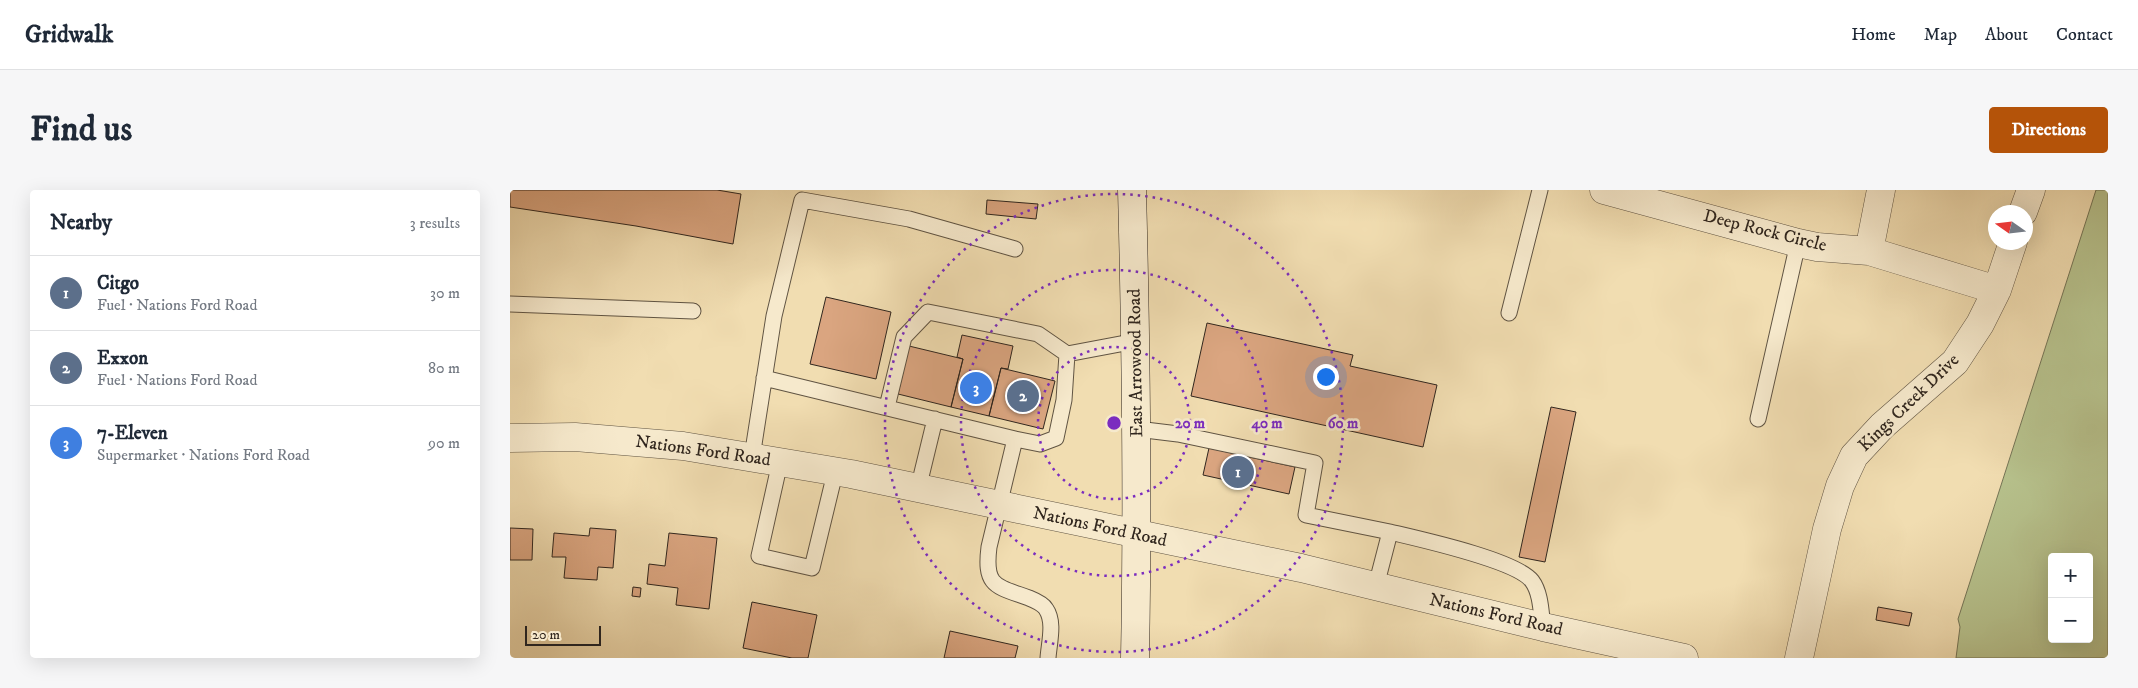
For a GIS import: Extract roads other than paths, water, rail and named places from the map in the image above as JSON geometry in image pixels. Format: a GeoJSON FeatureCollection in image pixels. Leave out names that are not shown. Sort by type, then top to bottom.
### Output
{"type":"FeatureCollection","features":[{"type":"Feature","properties":{"kind":"street","name":"East Arrowood Road"},"geometry":{"type":"LineString","coordinates":[[1132,190],[1137,429],[1134,658]]}},
{"type":"Feature","properties":{"kind":"street","name":"Deep Rock Circle"},"geometry":{"type":"LineString","coordinates":[[1604,190],[1817,247],[1869,252],[1998,290]]}},
{"type":"Feature","properties":{"kind":"street"},"geometry":{"type":"LineString","coordinates":[[1869,252],[1881,190]]}},
{"type":"Feature","properties":{"kind":"street"},"geometry":{"type":"LineString","coordinates":[[2026,205],[2031,190]]}},
{"type":"Feature","properties":{"kind":"street","name":"Kings Creek Drive"},"geometry":{"type":"LineString","coordinates":[[1799,658],[1827,530],[1840,486],[1854,456],[1882,426],[1955,362],[1980,324],[1998,290],[2010,250]]}},
{"type":"Feature","properties":{"kind":"street","name":"Nations Ford Road"},"geometry":{"type":"LineString","coordinates":[[510,438],[575,436],[683,446],[780,462],[1301,568],[1543,627],[1684,658]]}},
{"type":"Feature","properties":{"kind":"lane"},"geometry":{"type":"LineString","coordinates":[[1509,313],[1540,190]]}},
{"type":"Feature","properties":{"kind":"lane"},"geometry":{"type":"LineString","coordinates":[[752,457],[774,316],[802,200],[909,219],[1015,249]]}},
{"type":"Feature","properties":{"kind":"lane"},"geometry":{"type":"LineString","coordinates":[[1758,419],[1798,242]]}},
{"type":"Feature","properties":{"kind":"lane"},"geometry":{"type":"LineString","coordinates":[[510,304],[694,311]]}},
{"type":"Feature","properties":{"kind":"lane"},"geometry":{"type":"LineString","coordinates":[[887,407],[904,337],[928,312],[1038,334],[1067,354],[1136,341]]}},
{"type":"Feature","properties":{"kind":"lane"},"geometry":{"type":"LineString","coordinates":[[764,378],[1040,444],[1056,438],[1064,400],[1067,354]]}},
{"type":"Feature","properties":{"kind":"lane"},"geometry":{"type":"LineString","coordinates":[[918,489],[935,419]]}},
{"type":"Feature","properties":{"kind":"lane"},"geometry":{"type":"LineString","coordinates":[[1137,429],[1178,434],[1315,463],[1306,515],[1390,532],[1477,555],[1519,571],[1533,582],[1540,602],[1543,627]]}},
{"type":"Feature","properties":{"kind":"lane"},"geometry":{"type":"LineString","coordinates":[[1015,439],[989,547],[987,563],[989,577],[998,587],[1035,600],[1046,608],[1051,624],[1048,658]]}},
{"type":"Feature","properties":{"kind":"lane"},"geometry":{"type":"LineString","coordinates":[[780,462],[759,556],[812,568],[834,473]]}},
{"type":"Feature","properties":{"kind":"lane"},"geometry":{"type":"LineString","coordinates":[[1376,586],[1390,532]]}},
{"type":"Feature","properties":{"kind":"place","name":"7-Eleven"},"geometry":{"type":"Point","coordinates":[976,388]}},
{"type":"Feature","properties":{"kind":"place","name":"Exxon"},"geometry":{"type":"Point","coordinates":[1023,396]}},
{"type":"Feature","properties":{"kind":"place","name":"Citgo"},"geometry":{"type":"Point","coordinates":[1238,472]}}]}
